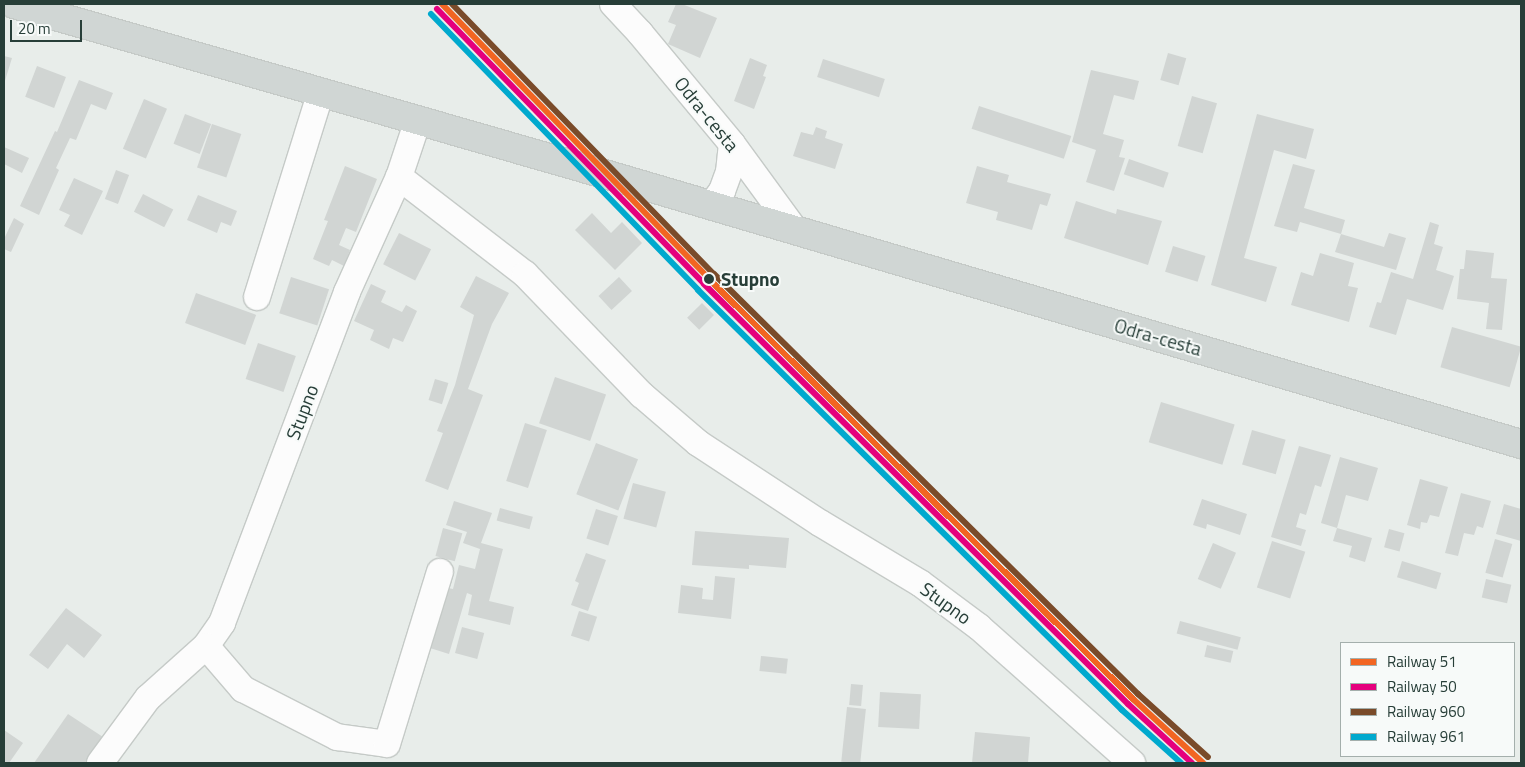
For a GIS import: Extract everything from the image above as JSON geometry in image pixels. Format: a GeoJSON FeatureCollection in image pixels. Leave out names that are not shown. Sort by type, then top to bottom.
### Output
{"type":"FeatureCollection","features":[{"type":"Feature","properties":{"kind":"main road"},"geometry":{"type":"LineString","coordinates":[[14,4],[418,120]]}},
{"type":"Feature","properties":{"kind":"main road","name":"Odra-cesta"},"geometry":{"type":"LineString","coordinates":[[418,120],[1521,444]]}},
{"type":"Feature","properties":{"kind":"street","name":"Odra-cesta"},"geometry":{"type":"LineString","coordinates":[[612,4],[640,33],[732,144],[795,230]]}},
{"type":"Feature","properties":{"kind":"street"},"geometry":{"type":"LineString","coordinates":[[257,298],[322,92]]}},
{"type":"Feature","properties":{"kind":"street","name":"Stupno"},"geometry":{"type":"LineString","coordinates":[[100,763],[148,698],[206,646],[222,623],[347,292],[399,177],[418,120]]}},
{"type":"Feature","properties":{"kind":"street"},"geometry":{"type":"LineString","coordinates":[[711,206],[722,191],[727,178],[732,144]]}},
{"type":"Feature","properties":{"kind":"street","name":"Stupno"},"geometry":{"type":"LineString","coordinates":[[399,177],[525,274],[642,395],[698,443],[820,523],[935,594],[979,627],[1132,763]]}},
{"type":"Feature","properties":{"kind":"street"},"geometry":{"type":"LineString","coordinates":[[206,646],[243,688],[337,737],[387,744],[440,572]]}},
{"type":"Feature","properties":{"kind":"building"},"geometry":{"type":"Polygon","coordinates":[[[676,4],[682,4],[717,18],[700,58],[668,44],[676,25],[668,22],[676,4]]]}},
{"type":"Feature","properties":{"kind":"building"},"geometry":{"type":"Polygon","coordinates":[[[1168,53],[1186,58],[1179,85],[1160,80],[1168,53]]]}},
{"type":"Feature","properties":{"kind":"building"},"geometry":{"type":"Polygon","coordinates":[[[4,56],[12,58],[4,84],[4,56]]]}},
{"type":"Feature","properties":{"kind":"building"},"geometry":{"type":"Polygon","coordinates":[[[750,58],[767,65],[763,76],[766,77],[754,109],[734,101],[750,58]]]}},
{"type":"Feature","properties":{"kind":"building"},"geometry":{"type":"Polygon","coordinates":[[[823,59],[885,79],[879,97],[817,77],[823,59]]]}},
{"type":"Feature","properties":{"kind":"building"},"geometry":{"type":"Polygon","coordinates":[[[37,66],[66,77],[54,108],[25,97],[37,66]]]}},
{"type":"Feature","properties":{"kind":"building"},"geometry":{"type":"Polygon","coordinates":[[[1091,70],[1139,81],[1134,100],[1114,95],[1103,134],[1124,140],[1119,157],[1125,158],[1114,191],[1086,182],[1096,150],[1072,142],[1091,70]]]}},
{"type":"Feature","properties":{"kind":"building"},"geometry":{"type":"Polygon","coordinates":[[[79,80],[113,93],[106,110],[91,104],[76,140],[70,138],[56,168],[59,170],[39,215],[20,206],[55,131],[57,132],[79,80]]]}},
{"type":"Feature","properties":{"kind":"building"},"geometry":{"type":"Polygon","coordinates":[[[1192,96],[1217,103],[1203,153],[1178,146],[1192,96]]]}},
{"type":"Feature","properties":{"kind":"building"},"geometry":{"type":"Polygon","coordinates":[[[144,99],[167,109],[146,158],[123,149],[144,99]]]}},
{"type":"Feature","properties":{"kind":"building"},"geometry":{"type":"Polygon","coordinates":[[[979,106],[1071,136],[1064,159],[972,129],[979,106]]]}},
{"type":"Feature","properties":{"kind":"building"},"geometry":{"type":"Polygon","coordinates":[[[185,114],[211,124],[200,154],[174,144],[185,114]]]}},
{"type":"Feature","properties":{"kind":"building"},"geometry":{"type":"Polygon","coordinates":[[[1257,114],[1314,129],[1306,159],[1274,150],[1244,258],[1277,267],[1266,302],[1211,285],[1257,114]]]}},
{"type":"Feature","properties":{"kind":"building"},"geometry":{"type":"Polygon","coordinates":[[[212,124],[241,134],[226,178],[197,167],[212,124]]]}},
{"type":"Feature","properties":{"kind":"building"},"geometry":{"type":"Polygon","coordinates":[[[816,127],[827,131],[825,138],[843,144],[835,169],[793,156],[801,132],[813,135],[816,127]]]}},
{"type":"Feature","properties":{"kind":"building"},"geometry":{"type":"Polygon","coordinates":[[[4,147],[29,158],[22,173],[4,164],[4,147]]]}},
{"type":"Feature","properties":{"kind":"building"},"geometry":{"type":"Polygon","coordinates":[[[1129,159],[1169,173],[1164,188],[1124,174],[1129,159]]]}},
{"type":"Feature","properties":{"kind":"building"},"geometry":{"type":"Polygon","coordinates":[[[1293,164],[1315,170],[1304,208],[1345,220],[1341,234],[1300,222],[1297,232],[1274,226],[1293,164]]]}},
{"type":"Feature","properties":{"kind":"building"},"geometry":{"type":"Polygon","coordinates":[[[345,166],[377,179],[356,232],[346,228],[339,245],[350,250],[344,266],[332,260],[329,266],[313,259],[328,221],[324,220],[345,166]]]}},
{"type":"Feature","properties":{"kind":"building"},"geometry":{"type":"Polygon","coordinates":[[[977,166],[1009,175],[1007,182],[1051,194],[1047,206],[1040,204],[1032,230],[996,220],[998,212],[966,203],[977,166]]]}},
{"type":"Feature","properties":{"kind":"building"},"geometry":{"type":"Polygon","coordinates":[[[116,170],[129,175],[118,204],[105,199],[116,170]]]}},
{"type":"Feature","properties":{"kind":"building"},"geometry":{"type":"Polygon","coordinates":[[[74,178],[103,191],[82,235],[64,226],[70,215],[59,210],[74,178]]]}},
{"type":"Feature","properties":{"kind":"building"},"geometry":{"type":"Polygon","coordinates":[[[143,194],[173,209],[164,227],[134,212],[143,194]]]}},
{"type":"Feature","properties":{"kind":"building"},"geometry":{"type":"Polygon","coordinates":[[[198,195],[237,211],[231,226],[221,222],[217,233],[187,220],[198,195]]]}},
{"type":"Feature","properties":{"kind":"building"},"geometry":{"type":"Polygon","coordinates":[[[1076,201],[1116,214],[1117,209],[1162,221],[1148,265],[1064,238],[1076,201]]]}},
{"type":"Feature","properties":{"kind":"building"},"geometry":{"type":"Polygon","coordinates":[[[592,213],[611,233],[622,222],[642,243],[615,270],[575,230],[592,213]]]}},
{"type":"Feature","properties":{"kind":"building"},"geometry":{"type":"Polygon","coordinates":[[[14,218],[24,224],[11,252],[4,249],[4,239],[14,218]]]}},
{"type":"Feature","properties":{"kind":"building"},"geometry":{"type":"Polygon","coordinates":[[[1430,222],[1439,225],[1434,244],[1443,247],[1436,270],[1454,276],[1443,310],[1407,299],[1396,335],[1369,327],[1377,302],[1381,303],[1391,272],[1413,279],[1430,222]]]}},
{"type":"Feature","properties":{"kind":"building"},"geometry":{"type":"Polygon","coordinates":[[[399,233],[431,249],[415,281],[383,264],[399,233]]]}},
{"type":"Feature","properties":{"kind":"building"},"geometry":{"type":"Polygon","coordinates":[[[1389,233],[1406,238],[1396,270],[1335,252],[1341,234],[1384,247],[1389,233]]]}},
{"type":"Feature","properties":{"kind":"building"},"geometry":{"type":"Polygon","coordinates":[[[1173,246],[1206,256],[1198,282],[1165,272],[1173,246]]]}},
{"type":"Feature","properties":{"kind":"building"},"geometry":{"type":"Polygon","coordinates":[[[1466,250],[1494,253],[1491,278],[1507,279],[1502,330],[1486,329],[1489,303],[1457,299],[1460,269],[1464,269],[1466,250]]]}},
{"type":"Feature","properties":{"kind":"building"},"geometry":{"type":"Polygon","coordinates":[[[1320,253],[1354,263],[1348,286],[1358,288],[1349,322],[1291,305],[1301,272],[1313,276],[1320,253]]]}},
{"type":"Feature","properties":{"kind":"building"},"geometry":{"type":"Polygon","coordinates":[[[476,276],[509,293],[492,324],[468,389],[483,395],[448,490],[425,481],[443,433],[437,431],[455,385],[474,315],[460,307],[476,276]]]}},
{"type":"Feature","properties":{"kind":"building"},"geometry":{"type":"Polygon","coordinates":[[[291,277],[329,289],[317,326],[279,313],[291,277]]]}},
{"type":"Feature","properties":{"kind":"building"},"geometry":{"type":"Polygon","coordinates":[[[619,277],[632,291],[611,310],[599,296],[619,277]]]}},
{"type":"Feature","properties":{"kind":"building"},"geometry":{"type":"Polygon","coordinates":[[[371,284],[386,291],[381,302],[402,312],[406,305],[417,311],[403,342],[393,338],[389,349],[370,340],[374,330],[354,321],[371,284]]]}},
{"type":"Feature","properties":{"kind":"building"},"geometry":{"type":"Polygon","coordinates":[[[196,293],[256,315],[245,345],[185,323],[196,293]]]}},
{"type":"Feature","properties":{"kind":"building"},"geometry":{"type":"Polygon","coordinates":[[[702,303],[714,315],[699,330],[687,318],[702,303]]]}},
{"type":"Feature","properties":{"kind":"building"},"geometry":{"type":"Polygon","coordinates":[[[1452,327],[1521,347],[1510,387],[1440,367],[1452,327]]]}},
{"type":"Feature","properties":{"kind":"building"},"geometry":{"type":"Polygon","coordinates":[[[258,343],[296,356],[283,392],[246,379],[258,343]]]}},
{"type":"Feature","properties":{"kind":"building"},"geometry":{"type":"Polygon","coordinates":[[[555,377],[606,395],[590,441],[539,423],[555,377]]]}},
{"type":"Feature","properties":{"kind":"building"},"geometry":{"type":"Polygon","coordinates":[[[435,379],[448,383],[442,404],[429,400],[435,379]]]}},
{"type":"Feature","properties":{"kind":"building"},"geometry":{"type":"Polygon","coordinates":[[[1161,402],[1235,425],[1222,465],[1149,442],[1161,402]]]}},
{"type":"Feature","properties":{"kind":"building"},"geometry":{"type":"Polygon","coordinates":[[[525,423],[547,430],[528,488],[506,481],[525,423]]]}},
{"type":"Feature","properties":{"kind":"building"},"geometry":{"type":"Polygon","coordinates":[[[1252,430],[1286,440],[1276,474],[1242,465],[1252,430]]]}},
{"type":"Feature","properties":{"kind":"building"},"geometry":{"type":"Polygon","coordinates":[[[596,443],[638,459],[618,510],[576,494],[596,443]]]}},
{"type":"Feature","properties":{"kind":"building"},"geometry":{"type":"Polygon","coordinates":[[[1299,446],[1331,455],[1321,487],[1315,485],[1306,515],[1300,513],[1296,527],[1306,530],[1301,546],[1271,537],[1299,446]]]}},
{"type":"Feature","properties":{"kind":"building"},"geometry":{"type":"Polygon","coordinates":[[[1340,457],[1378,468],[1368,501],[1346,495],[1337,528],[1321,523],[1340,457]]]}},
{"type":"Feature","properties":{"kind":"building"},"geometry":{"type":"Polygon","coordinates":[[[1420,479],[1448,487],[1439,517],[1430,515],[1427,523],[1421,522],[1420,529],[1407,525],[1420,479]]]}},
{"type":"Feature","properties":{"kind":"building"},"geometry":{"type":"Polygon","coordinates":[[[633,483],[666,492],[656,528],[623,519],[633,483]]]}},
{"type":"Feature","properties":{"kind":"building"},"geometry":{"type":"Polygon","coordinates":[[[1461,493],[1491,501],[1483,528],[1477,526],[1474,535],[1464,533],[1458,556],[1445,553],[1461,493]]]}},
{"type":"Feature","properties":{"kind":"building"},"geometry":{"type":"Polygon","coordinates":[[[1202,499],[1247,514],[1240,535],[1207,524],[1206,529],[1193,525],[1202,499]]]}},
{"type":"Feature","properties":{"kind":"building"},"geometry":{"type":"Polygon","coordinates":[[[454,501],[492,513],[481,543],[503,549],[489,601],[514,607],[510,625],[468,615],[472,595],[467,593],[449,654],[430,648],[448,588],[453,589],[459,565],[475,569],[480,549],[463,543],[467,532],[446,525],[454,501]]]}},
{"type":"Feature","properties":{"kind":"building"},"geometry":{"type":"Polygon","coordinates":[[[1504,504],[1521,509],[1521,541],[1496,534],[1504,504]]]}},
{"type":"Feature","properties":{"kind":"building"},"geometry":{"type":"Polygon","coordinates":[[[500,508],[533,517],[529,529],[497,521],[500,508]]]}},
{"type":"Feature","properties":{"kind":"building"},"geometry":{"type":"Polygon","coordinates":[[[596,509],[618,516],[608,546],[586,538],[596,509]]]}},
{"type":"Feature","properties":{"kind":"building"},"geometry":{"type":"Polygon","coordinates":[[[443,528],[462,533],[455,561],[435,556],[443,528]]]}},
{"type":"Feature","properties":{"kind":"building"},"geometry":{"type":"Polygon","coordinates":[[[1337,528],[1372,538],[1365,562],[1349,557],[1352,546],[1333,541],[1337,528]]]}},
{"type":"Feature","properties":{"kind":"building"},"geometry":{"type":"Polygon","coordinates":[[[1389,529],[1404,533],[1400,551],[1384,547],[1389,529]]]}},
{"type":"Feature","properties":{"kind":"building"},"geometry":{"type":"Polygon","coordinates":[[[695,531],[789,538],[786,568],[749,565],[749,569],[692,565],[695,531]]]}},
{"type":"Feature","properties":{"kind":"building"},"geometry":{"type":"Polygon","coordinates":[[[1495,539],[1512,544],[1503,578],[1485,573],[1495,539]]]}},
{"type":"Feature","properties":{"kind":"building"},"geometry":{"type":"Polygon","coordinates":[[[1272,541],[1305,552],[1290,598],[1257,588],[1272,541]]]}},
{"type":"Feature","properties":{"kind":"building"},"geometry":{"type":"Polygon","coordinates":[[[1213,543],[1236,553],[1221,589],[1198,579],[1213,543]]]}},
{"type":"Feature","properties":{"kind":"building"},"geometry":{"type":"Polygon","coordinates":[[[586,553],[606,560],[588,611],[571,605],[579,583],[575,581],[586,553]]]}},
{"type":"Feature","properties":{"kind":"building"},"geometry":{"type":"Polygon","coordinates":[[[1402,561],[1441,573],[1436,589],[1397,577],[1402,561]]]}},
{"type":"Feature","properties":{"kind":"building"},"geometry":{"type":"Polygon","coordinates":[[[715,576],[735,578],[731,619],[678,613],[681,585],[703,588],[702,599],[713,600],[715,576]]]}},
{"type":"Feature","properties":{"kind":"building"},"geometry":{"type":"Polygon","coordinates":[[[1486,579],[1511,585],[1507,603],[1482,598],[1486,579]]]}},
{"type":"Feature","properties":{"kind":"building"},"geometry":{"type":"Polygon","coordinates":[[[66,608],[102,635],[84,658],[67,644],[48,669],[29,655],[66,608]]]}},
{"type":"Feature","properties":{"kind":"building"},"geometry":{"type":"Polygon","coordinates":[[[579,611],[597,617],[589,642],[571,636],[579,611]]]}},
{"type":"Feature","properties":{"kind":"building"},"geometry":{"type":"Polygon","coordinates":[[[1180,621],[1241,637],[1237,650],[1177,634],[1180,621]]]}},
{"type":"Feature","properties":{"kind":"building"},"geometry":{"type":"Polygon","coordinates":[[[462,627],[484,633],[477,659],[455,653],[462,627]]]}},
{"type":"Feature","properties":{"kind":"building"},"geometry":{"type":"Polygon","coordinates":[[[1207,645],[1233,651],[1231,663],[1204,657],[1207,645]]]}},
{"type":"Feature","properties":{"kind":"building"},"geometry":{"type":"Polygon","coordinates":[[[761,656],[788,659],[786,674],[759,671],[761,656]]]}},
{"type":"Feature","properties":{"kind":"building"},"geometry":{"type":"Polygon","coordinates":[[[851,684],[863,685],[861,706],[849,705],[851,684]]]}},
{"type":"Feature","properties":{"kind":"building"},"geometry":{"type":"Polygon","coordinates":[[[880,692],[921,694],[919,729],[878,727],[880,692]]]}},
{"type":"Feature","properties":{"kind":"building"},"geometry":{"type":"Polygon","coordinates":[[[847,707],[866,709],[860,763],[841,762],[847,707]]]}},
{"type":"Feature","properties":{"kind":"building"},"geometry":{"type":"Polygon","coordinates":[[[68,714],[103,737],[85,763],[34,763],[68,714]]]}},
{"type":"Feature","properties":{"kind":"building"},"geometry":{"type":"Polygon","coordinates":[[[4,730],[23,743],[9,763],[4,763],[4,730]]]}},
{"type":"Feature","properties":{"kind":"building"},"geometry":{"type":"Polygon","coordinates":[[[975,732],[1030,737],[1028,763],[972,763],[975,732]]]}},
{"type":"Feature","properties":{"kind":"rail line","name":"51"},"geometry":{"type":"LineString","coordinates":[[442,4],[709,279],[1133,699],[1203,763]]}},
{"type":"Feature","properties":{"kind":"rail line","name":"960"},"geometry":{"type":"LineString","coordinates":[[452,4],[714,274],[1138,694],[1208,757]]}},
{"type":"Feature","properties":{"kind":"rail line","name":"50"},"geometry":{"type":"LineString","coordinates":[[437,9],[704,284],[1128,704],[1192,763]]}},
{"type":"Feature","properties":{"kind":"rail line","name":"961"},"geometry":{"type":"LineString","coordinates":[[431,14],[698,290],[1122,710],[1181,763]]}},
{"type":"Feature","properties":{"kind":"place","name":"Stupno"},"geometry":{"type":"Point","coordinates":[709,279]}}]}
